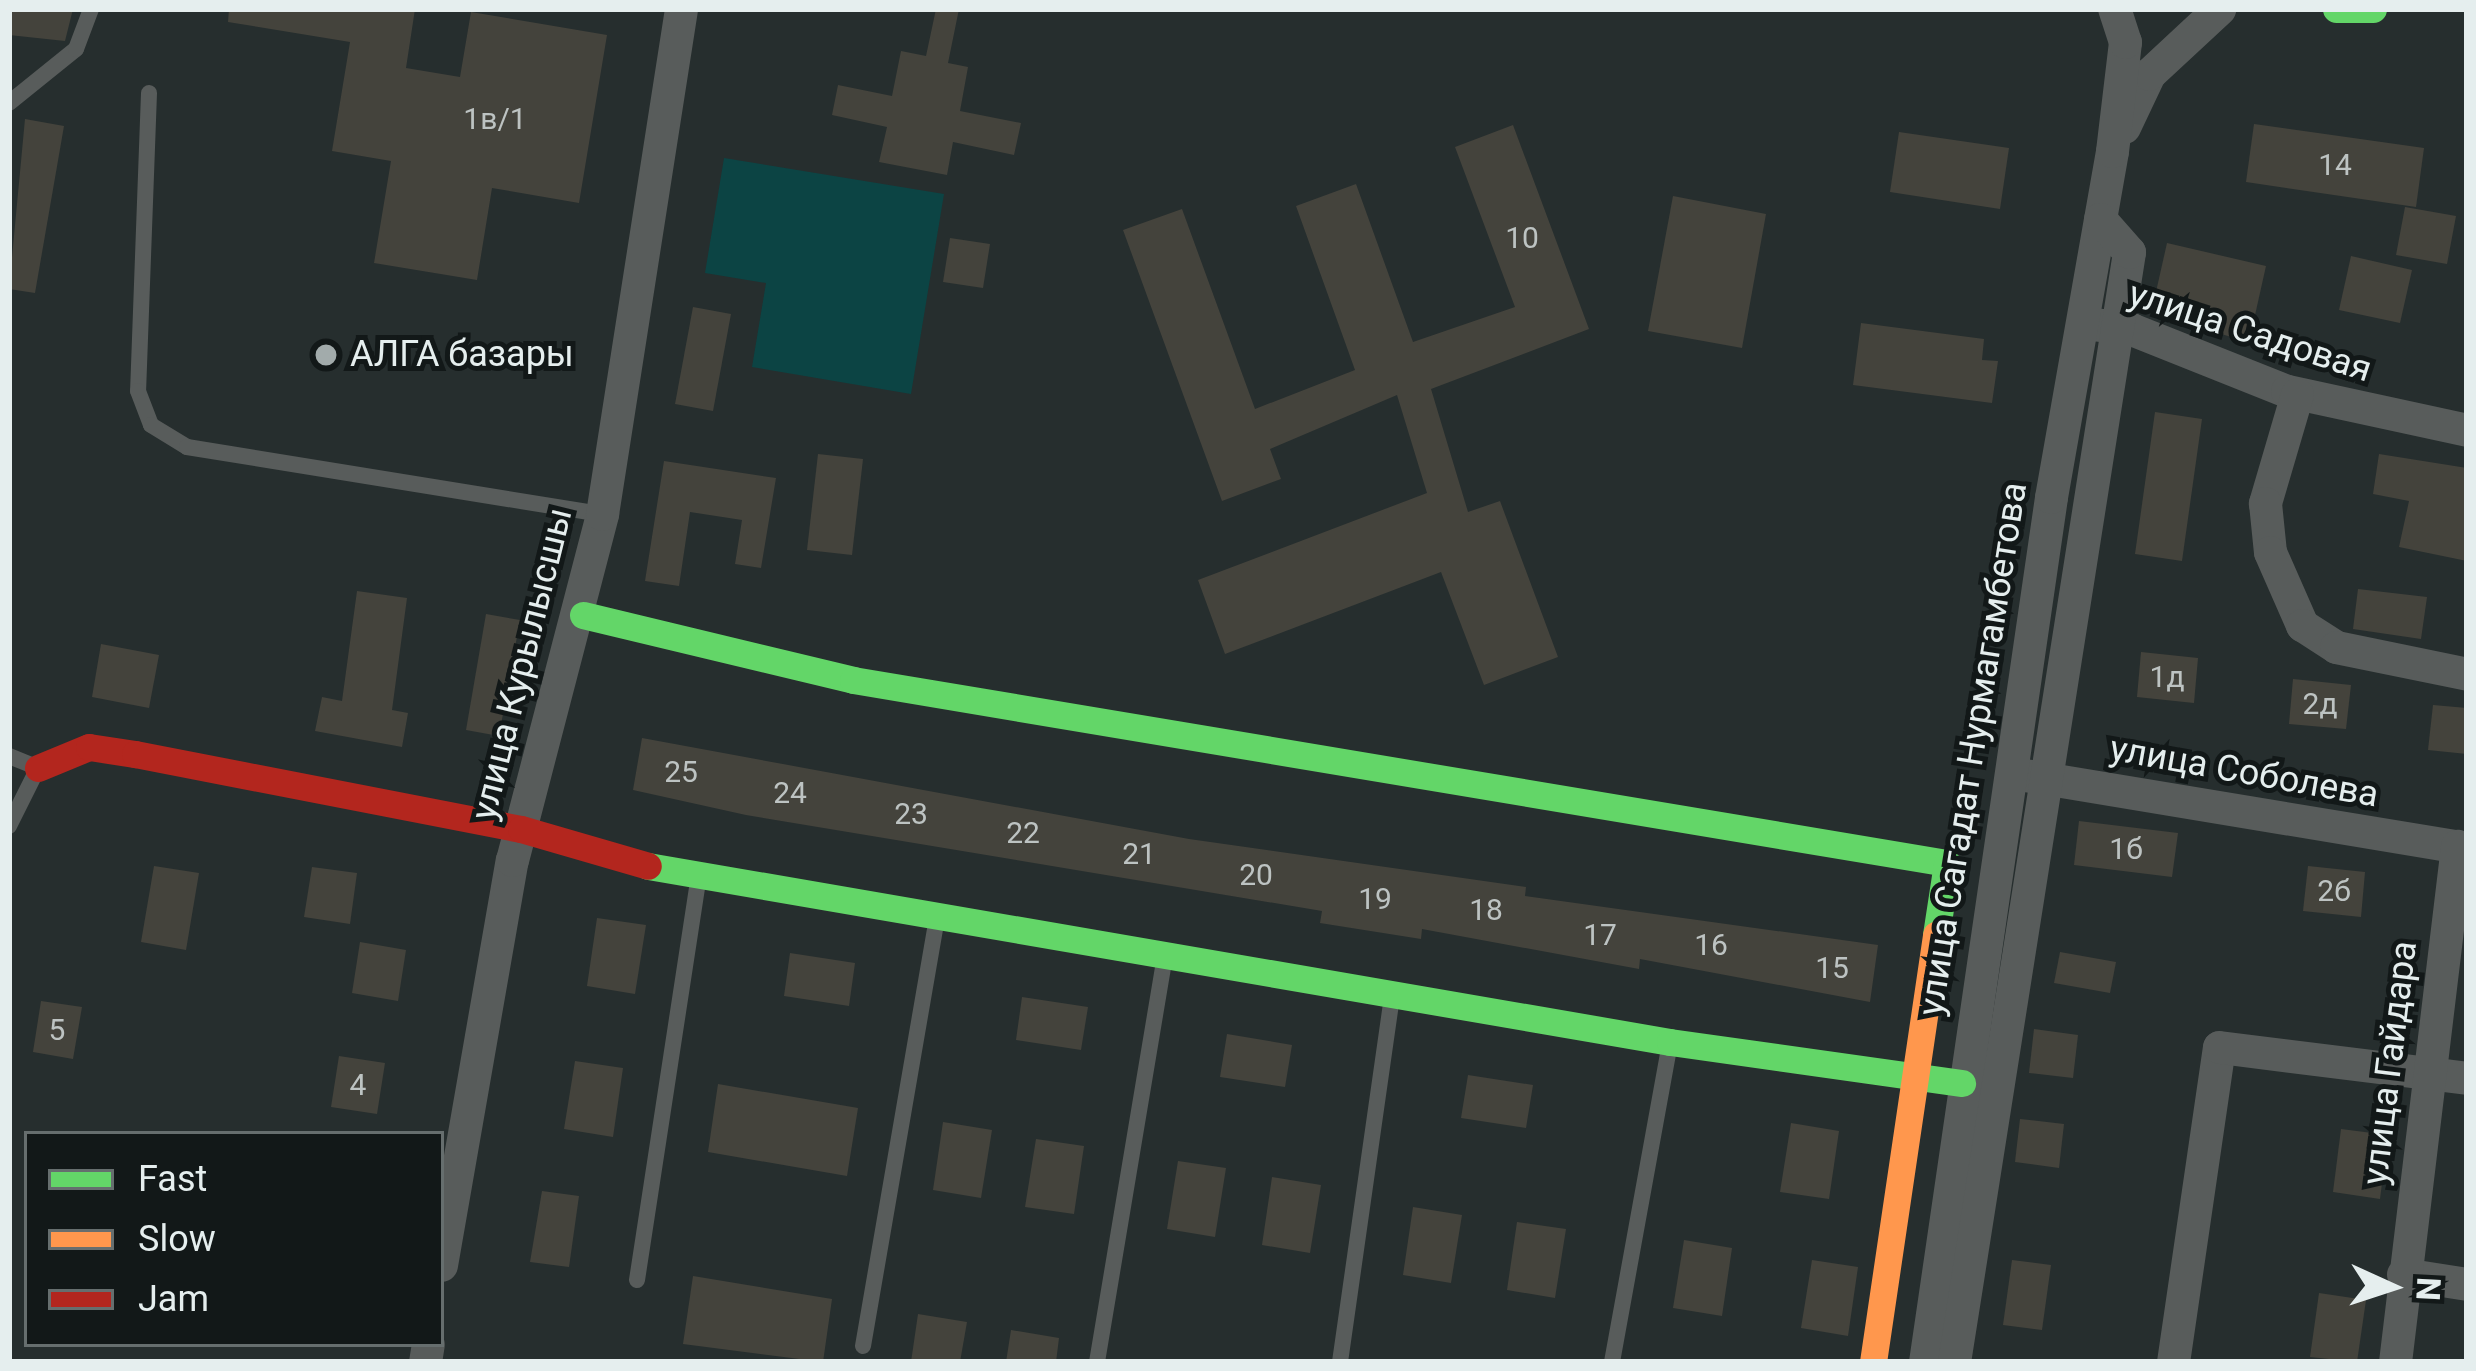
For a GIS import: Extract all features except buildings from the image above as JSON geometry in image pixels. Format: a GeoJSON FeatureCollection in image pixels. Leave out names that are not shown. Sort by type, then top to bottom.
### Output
{"type":"FeatureCollection","features":[{"type":"Feature","properties":{"kind":"street","name":"улица Курылысшы"},"geometry":{"type":"LineString","coordinates":[[444,1249],[521,830],[583,615],[681,9]]}},
{"type":"Feature","properties":{"kind":"street","name":"улица Сагадат Нурмагамбетова"},"geometry":{"type":"LineString","coordinates":[[1925,1362],[1962,1083],[2025,775],[2080,322],[2112,151],[2125,42],[2114,9]]}},
{"type":"Feature","properties":{"kind":"street","name":"улица Сагадат Нурмагамбетова"},"geometry":{"type":"LineString","coordinates":[[2112,151],[2149,74],[2219,9]]}},
{"type":"Feature","properties":{"kind":"street"},"geometry":{"type":"LineString","coordinates":[[1954,1362],[2025,775],[2129,251],[2100,219]]}},
{"type":"Feature","properties":{"kind":"street","name":"улица Садовая"},"geometry":{"type":"LineString","coordinates":[[2080,322],[2115,327],[2297,394],[2467,430]]}},
{"type":"Feature","properties":{"kind":"street"},"geometry":{"type":"LineString","coordinates":[[2297,394],[2265,503],[2270,552],[2302,625],[2336,646],[2467,674]]}},
{"type":"Feature","properties":{"kind":"street"},"geometry":{"type":"LineString","coordinates":[[583,615],[853,680],[1946,863],[1873,1362]]}},
{"type":"Feature","properties":{"kind":"street"},"geometry":{"type":"LineString","coordinates":[[38,768],[89,747],[521,830],[598,857],[1392,989],[1670,1042],[1913,1070],[1962,1083]]}},
{"type":"Feature","properties":{"kind":"street","name":"улица Соболева"},"geometry":{"type":"LineString","coordinates":[[2025,775],[2462,847]]}},
{"type":"Feature","properties":{"kind":"street","name":"улица Гайдара"},"geometry":{"type":"LineString","coordinates":[[2395,1362],[2462,847]]}},
{"type":"Feature","properties":{"kind":"street"},"geometry":{"type":"LineString","coordinates":[[2173,1362],[2219,1047],[2467,1078]]}},
{"type":"Feature","properties":{"kind":"street"},"geometry":{"type":"LineString","coordinates":[[2403,1274],[2467,1284]]}},
{"type":"Feature","properties":{"kind":"lane"},"geometry":{"type":"LineString","coordinates":[[9,103],[76,49],[91,9]]}},
{"type":"Feature","properties":{"kind":"lane"},"geometry":{"type":"LineString","coordinates":[[149,93],[137,392],[151,425],[187,447],[602,514]]}},
{"type":"Feature","properties":{"kind":"lane"},"geometry":{"type":"LineString","coordinates":[[9,757],[38,768],[9,826]]}},
{"type":"Feature","properties":{"kind":"lane"},"geometry":{"type":"LineString","coordinates":[[637,1280],[699,875]]}},
{"type":"Feature","properties":{"kind":"lane"},"geometry":{"type":"LineString","coordinates":[[863,1346],[938,916]]}},
{"type":"Feature","properties":{"kind":"lane"},"geometry":{"type":"LineString","coordinates":[[1097,1362],[1165,953]]}},
{"type":"Feature","properties":{"kind":"lane"},"geometry":{"type":"LineString","coordinates":[[1340,1362],[1393,1039],[1392,989]]}},
{"type":"Feature","properties":{"kind":"lane"},"geometry":{"type":"LineString","coordinates":[[1612,1362],[1670,1042]]}},
{"type":"Feature","properties":{"kind":"shaded area"},"geometry":{"type":"Polygon","coordinates":[[[724,158],[944,194],[911,394],[752,367],[766,283],[705,273],[724,158]]]}},
{"type":"Feature","properties":{"kind":"traffic: fast"},"geometry":{"type":"LineString","coordinates":[[2336,9],[2373,9]]}},
{"type":"Feature","properties":{"kind":"traffic: fast"},"geometry":{"type":"LineString","coordinates":[[583,615],[853,680],[1947,863],[1936,935]]}},
{"type":"Feature","properties":{"kind":"traffic: fast"},"geometry":{"type":"LineString","coordinates":[[648,866],[1670,1042],[1962,1083]]}},
{"type":"Feature","properties":{"kind":"traffic: slow"},"geometry":{"type":"LineString","coordinates":[[1873,1362],[1936,935]]}},
{"type":"Feature","properties":{"kind":"traffic: jam"},"geometry":{"type":"LineString","coordinates":[[38,768],[89,747],[135,754],[521,829],[648,866]]}},
{"type":"Feature","properties":{"kind":"place","name":"АЛГА базары"},"geometry":{"type":"Point","coordinates":[326,355]}}]}
